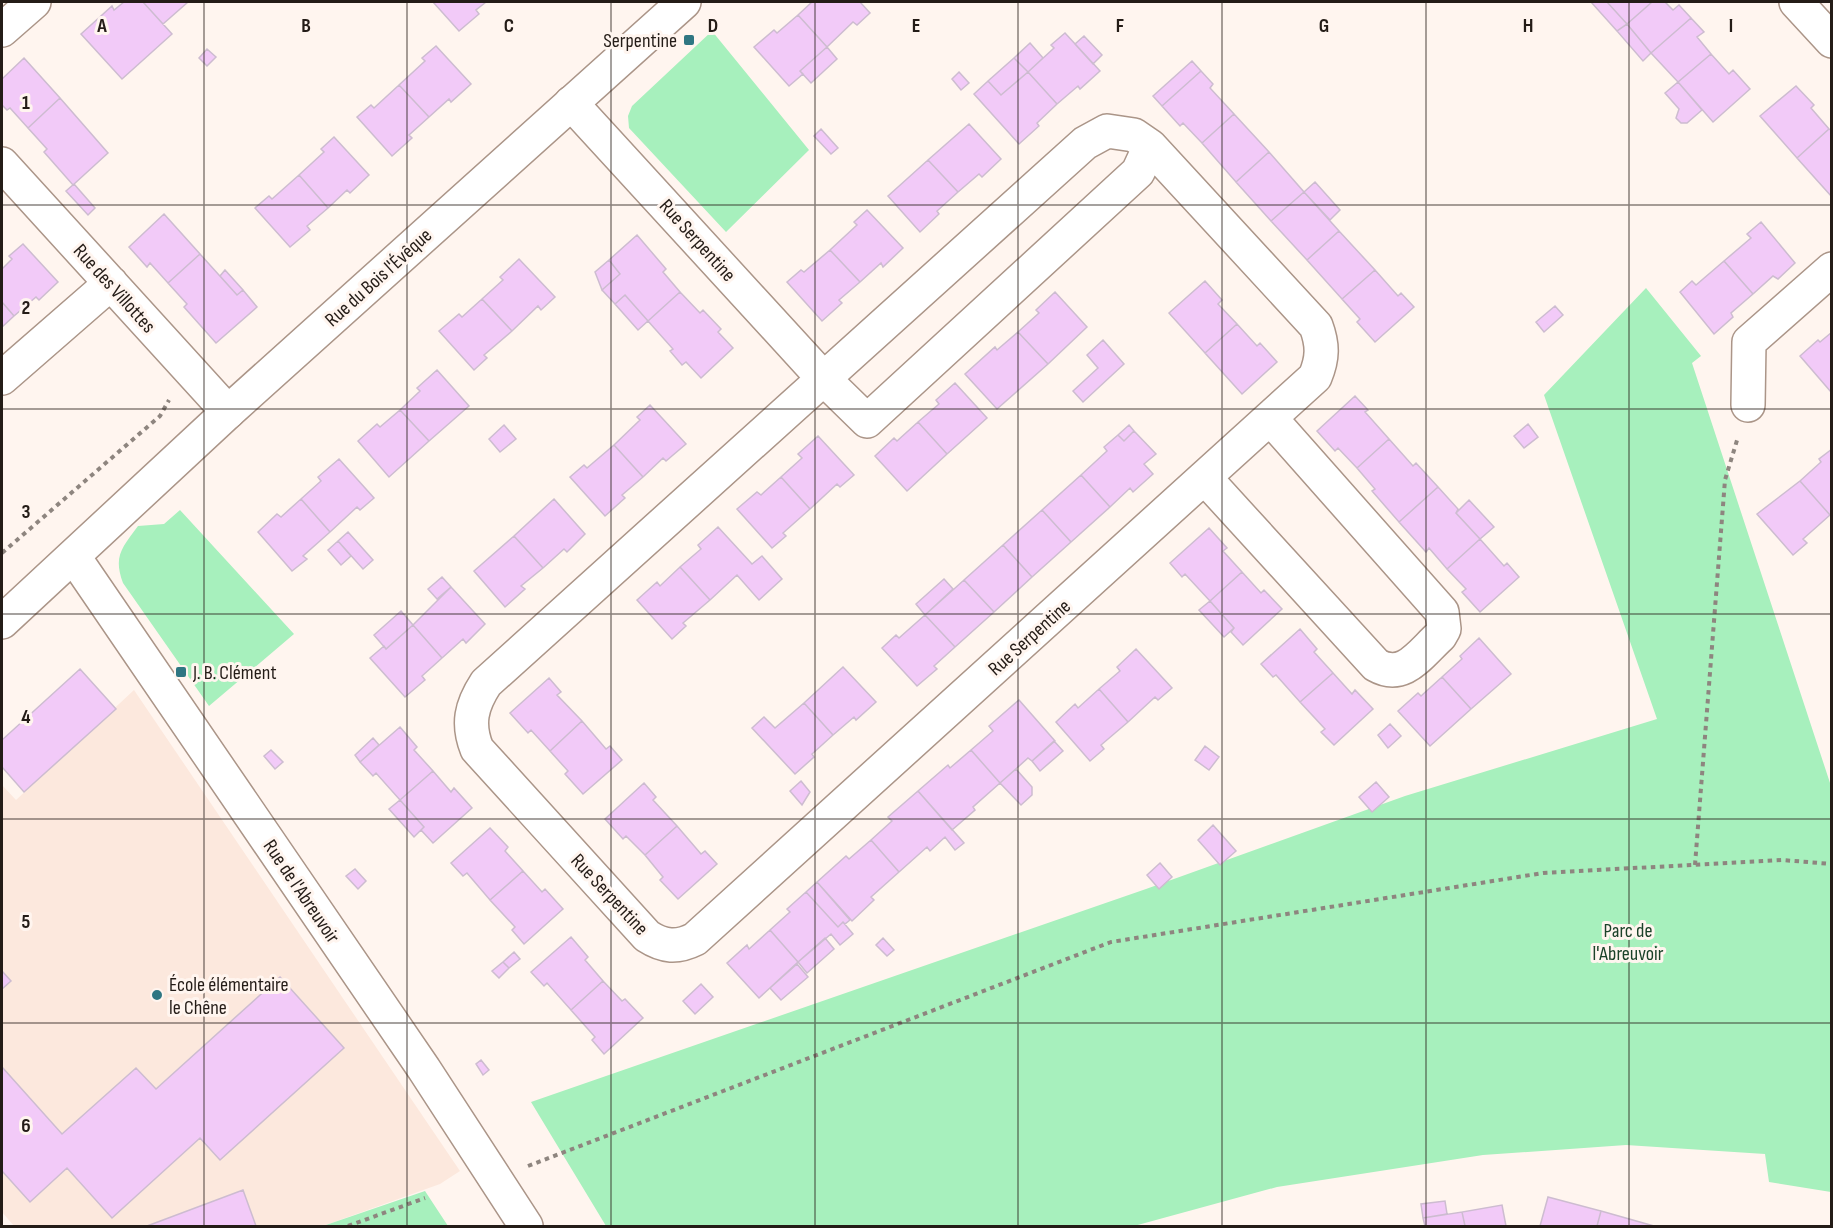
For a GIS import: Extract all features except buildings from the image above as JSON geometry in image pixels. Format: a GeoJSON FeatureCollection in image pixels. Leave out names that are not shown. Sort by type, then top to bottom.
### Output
{"type":"FeatureCollection","features":[{"type":"Feature","properties":{"kind":"street"},"geometry":{"type":"LineString","coordinates":[[2,30],[34,2]]}},
{"type":"Feature","properties":{"kind":"street","name":"Rue du Bois l'Évêque"},"geometry":{"type":"LineString","coordinates":[[2,622],[228,412],[684,2]]}},
{"type":"Feature","properties":{"kind":"street"},"geometry":{"type":"LineString","coordinates":[[1796,2],[1832,41]]}},
{"type":"Feature","properties":{"kind":"street","name":"Rue Serpentine"},"geometry":{"type":"LineString","coordinates":[[571,102],[823,378],[867,422],[1138,172],[1150,146]]}},
{"type":"Feature","properties":{"kind":"street","name":"Rue Serpentine"},"geometry":{"type":"LineString","coordinates":[[1107,131],[1121,131],[1143,140],[1150,146],[1316,326],[1323,343],[1321,362],[1315,377],[695,939],[677,945],[658,943],[647,936],[477,749],[471,734],[470,718],[475,700],[486,683],[1085,143],[1107,131]]}},
{"type":"Feature","properties":{"kind":"street","name":"Rue des Villottes"},"geometry":{"type":"LineString","coordinates":[[2,164],[228,412]]}},
{"type":"Feature","properties":{"kind":"street"},"geometry":{"type":"LineString","coordinates":[[1748,405],[1749,342],[1832,269]]}},
{"type":"Feature","properties":{"kind":"street"},"geometry":{"type":"LineString","coordinates":[[2,378],[111,283]]}},
{"type":"Feature","properties":{"kind":"street"},"geometry":{"type":"LineString","coordinates":[[1205,478],[1376,665],[1391,672],[1399,671],[1414,660],[1440,636],[1444,629],[1442,612],[1271,419]]}},
{"type":"Feature","properties":{"kind":"street","name":"Rue de l'Abreuvoir"},"geometry":{"type":"LineString","coordinates":[[74,557],[430,1079],[526,1227]]}},
{"type":"Feature","properties":{"kind":"path"},"geometry":{"type":"LineString","coordinates":[[2,553],[160,416],[172,397]]}},
{"type":"Feature","properties":{"kind":"path"},"geometry":{"type":"LineString","coordinates":[[1695,865],[1725,480],[1748,405]]}},
{"type":"Feature","properties":{"kind":"path"},"geometry":{"type":"LineString","coordinates":[[528,1165],[1111,942],[1543,873],[1782,860],[1832,864]]}},
{"type":"Feature","properties":{"kind":"path"},"geometry":{"type":"LineString","coordinates":[[348,1227],[425,1198]]}},
{"type":"Feature","properties":{"kind":"shaded area"},"geometry":{"type":"Polygon","coordinates":[[[134,690],[460,1171],[440,1184],[323,1226],[14,1226],[2,1212],[2,785],[16,800],[134,690]]]}},
{"type":"Feature","properties":{"kind":"green space"},"geometry":{"type":"Polygon","coordinates":[[[712,31],[809,150],[726,232],[629,128],[628,116],[632,106],[712,31]]]}},
{"type":"Feature","properties":{"kind":"green space","name":"Parc de l'Abreuvoir"},"geometry":{"type":"Polygon","coordinates":[[[1646,288],[1701,356],[1692,363],[1831,786],[1831,1192],[1769,1182],[1765,1154],[1626,1145],[1483,1155],[1277,1187],[1134,1226],[606,1226],[531,1102],[1146,889],[1405,796],[1657,719],[1544,395],[1646,288]]]}},
{"type":"Feature","properties":{"kind":"green space"},"geometry":{"type":"Polygon","coordinates":[[[180,510],[294,634],[209,706],[123,583],[120,574],[121,553],[138,526],[164,524],[180,510]]]}},
{"type":"Feature","properties":{"kind":"green space"},"geometry":{"type":"Polygon","coordinates":[[[425,1191],[448,1226],[323,1226],[425,1191]]]}},
{"type":"Feature","properties":{"kind":"place","name":"Serpentine"},"geometry":{"type":"Point","coordinates":[689,40]}},
{"type":"Feature","properties":{"kind":"place","name":"J. B. Clément"},"geometry":{"type":"Point","coordinates":[181,672]}},
{"type":"Feature","properties":{"kind":"place","name":"École élémentaire le Chêne"},"geometry":{"type":"Point","coordinates":[157,995]}}]}
